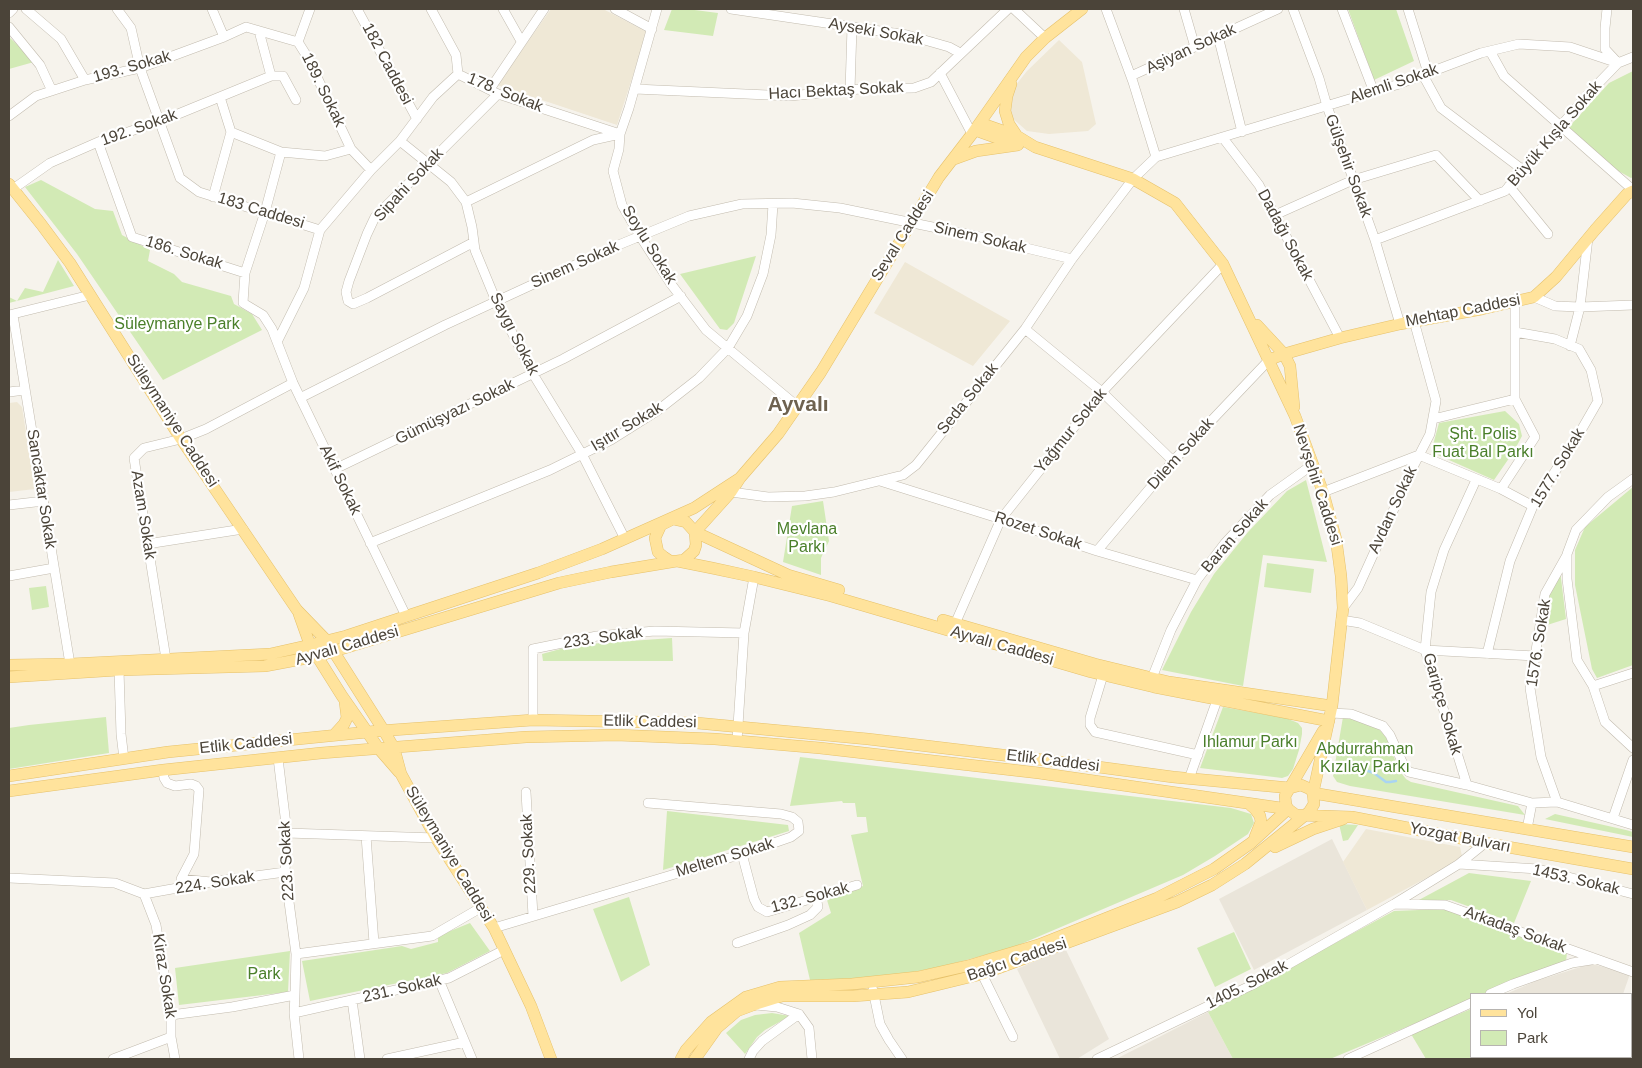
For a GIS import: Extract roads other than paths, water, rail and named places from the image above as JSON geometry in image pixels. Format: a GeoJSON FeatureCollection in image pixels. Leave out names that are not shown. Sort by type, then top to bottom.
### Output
{"type":"FeatureCollection","features":[{"type":"Feature","properties":{"kind":"main road","name":"Seval Caddesi"},"geometry":{"type":"LineString","coordinates":[[695,532],[731,492],[740,478],[778,434],[798,406],[821,372],[939,177],[976,129],[1026,57],[1045,38],[1082,9]]}},
{"type":"Feature","properties":{"kind":"main road"},"geometry":{"type":"LineString","coordinates":[[1016,71],[1007,96],[1005,111],[1018,141]]}},
{"type":"Feature","properties":{"kind":"main road"},"geometry":{"type":"LineString","coordinates":[[976,129],[1132,179],[1174,204],[1223,264],[1269,360]]}},
{"type":"Feature","properties":{"kind":"main road"},"geometry":{"type":"LineString","coordinates":[[952,160],[976,151],[1018,141]]}},
{"type":"Feature","properties":{"kind":"main road","name":"Süleymaniye Caddesi"},"geometry":{"type":"LineString","coordinates":[[11,187],[41,224],[90,295],[181,439],[297,610],[327,641],[384,730],[394,748],[401,774]]}},
{"type":"Feature","properties":{"kind":"main road","name":"Mehtap Caddesi"},"geometry":{"type":"LineString","coordinates":[[1269,360],[1340,338],[1414,321],[1482,310],[1534,297],[1556,277],[1588,238],[1627,194],[1633,190]]}},
{"type":"Feature","properties":{"kind":"main road"},"geometry":{"type":"LineString","coordinates":[[1250,318],[1284,354],[1290,366],[1295,416]]}},
{"type":"Feature","properties":{"kind":"main road"},"geometry":{"type":"LineString","coordinates":[[1274,373],[1290,366],[1310,348]]}},
{"type":"Feature","properties":{"kind":"main road","name":"Nevşehir Caddesi"},"geometry":{"type":"LineString","coordinates":[[1269,360],[1295,416],[1323,492],[1336,539],[1342,576],[1342,614],[1330,714],[1313,793]]}},
{"type":"Feature","properties":{"kind":"main road","name":"Seval Caddesi"},"geometry":{"type":"LineString","coordinates":[[667,521],[694,508],[740,478]]}},
{"type":"Feature","properties":{"kind":"main road","name":"Ayvalı Caddesi"},"geometry":{"type":"LineString","coordinates":[[9,665],[70,664],[270,654],[327,641],[538,573],[667,521],[680,520],[692,526],[697,538],[694,551],[684,560],[559,583],[318,656],[265,666],[119,670],[9,677]]}},
{"type":"Feature","properties":{"kind":"main road","name":"Ayvalı Caddesi"},"geometry":{"type":"LineString","coordinates":[[667,521],[661,525],[655,538],[658,552],[664,558],[831,596],[1154,688],[1217,700],[1330,714]]}},
{"type":"Feature","properties":{"kind":"main road","name":"Ayvalı Caddesi"},"geometry":{"type":"LineString","coordinates":[[695,532],[788,575],[955,624],[1095,664],[1152,678],[1236,692],[1330,714]]}},
{"type":"Feature","properties":{"kind":"main road","name":"Süleymaniye Caddesi"},"geometry":{"type":"LineString","coordinates":[[297,610],[310,645],[342,696],[379,749],[401,774],[436,838],[494,928],[531,1006],[551,1059]]}},
{"type":"Feature","properties":{"kind":"main road","name":"Süleymaniye Caddesi"},"geometry":{"type":"LineString","coordinates":[[334,735],[347,718],[346,705],[342,696]]}},
{"type":"Feature","properties":{"kind":"main road","name":"Nevşehir Caddesi"},"geometry":{"type":"LineString","coordinates":[[1290,788],[1330,714]]}},
{"type":"Feature","properties":{"kind":"main road","name":"Etlik Caddesi"},"geometry":{"type":"LineString","coordinates":[[9,776],[168,752],[384,730],[533,720],[697,723],[738,726],[916,744],[1189,779],[1290,788]]}},
{"type":"Feature","properties":{"kind":"main road","name":"Etlik Caddesi"},"geometry":{"type":"LineString","coordinates":[[9,791],[163,770],[278,758],[536,736],[616,736],[737,741],[830,749],[1039,773],[1288,810]]}},
{"type":"Feature","properties":{"kind":"main road","name":"Yozgat Bulvarı"},"geometry":{"type":"LineString","coordinates":[[1290,788],[1301,785],[1310,789],[1313,793],[1633,847]]}},
{"type":"Feature","properties":{"kind":"main road"},"geometry":{"type":"LineString","coordinates":[[1288,810],[1285,796],[1290,788]]}},
{"type":"Feature","properties":{"kind":"main road","name":"Bağcı Caddesi"},"geometry":{"type":"LineString","coordinates":[[695,1059],[717,1028],[737,1010],[752,1005],[782,996],[908,992],[982,974],[1177,902],[1212,885],[1255,856],[1313,808],[1313,793]]}},
{"type":"Feature","properties":{"kind":"main road"},"geometry":{"type":"LineString","coordinates":[[1247,804],[1258,813],[1261,822],[1252,843]]}},
{"type":"Feature","properties":{"kind":"main road","name":"Yozgat Bulvarı"},"geometry":{"type":"LineString","coordinates":[[1288,810],[1296,814],[1352,817],[1633,869]]}},
{"type":"Feature","properties":{"kind":"main road","name":"Bağcı Caddesi"},"geometry":{"type":"LineString","coordinates":[[682,1059],[686,1050],[711,1022],[746,997],[780,987],[871,982],[918,977],[971,965],[1038,945],[1157,898],[1214,869],[1252,843],[1288,810]]}},
{"type":"Feature","properties":{"kind":"main road"},"geometry":{"type":"LineString","coordinates":[[1255,856],[1313,829],[1352,817]]}},
{"type":"Feature","properties":{"kind":"street"},"geometry":{"type":"LineString","coordinates":[[9,13],[13,9]]}},
{"type":"Feature","properties":{"kind":"street"},"geometry":{"type":"LineString","coordinates":[[26,9],[61,40],[84,80]]}},
{"type":"Feature","properties":{"kind":"street","name":"183 Caddesi"},"geometry":{"type":"LineString","coordinates":[[117,9],[131,28],[140,68],[161,121],[180,178],[199,192],[320,230],[371,170],[400,141],[433,97],[458,74]]}},
{"type":"Feature","properties":{"kind":"street"},"geometry":{"type":"LineString","coordinates":[[212,9],[224,37]]}},
{"type":"Feature","properties":{"kind":"street"},"geometry":{"type":"LineString","coordinates":[[298,42],[310,9]]}},
{"type":"Feature","properties":{"kind":"street","name":"182 Caddesi"},"geometry":{"type":"LineString","coordinates":[[357,9],[417,119]]}},
{"type":"Feature","properties":{"kind":"street","name":"178. Sokak"},"geometry":{"type":"LineString","coordinates":[[431,9],[456,55],[458,74],[498,94],[620,134]]}},
{"type":"Feature","properties":{"kind":"street"},"geometry":{"type":"LineString","coordinates":[[503,9],[521,41]]}},
{"type":"Feature","properties":{"kind":"street"},"geometry":{"type":"LineString","coordinates":[[490,89],[544,9]]}},
{"type":"Feature","properties":{"kind":"street"},"geometry":{"type":"LineString","coordinates":[[615,9],[652,29]]}},
{"type":"Feature","properties":{"kind":"street","name":"Soylu Sokak"},"geometry":{"type":"LineString","coordinates":[[657,9],[620,134],[619,149],[613,171],[622,205],[640,236],[706,330],[798,406]]}},
{"type":"Feature","properties":{"kind":"street","name":"Ayseki Sokak"},"geometry":{"type":"LineString","coordinates":[[731,9],[907,35],[949,47],[960,53]]}},
{"type":"Feature","properties":{"kind":"street","name":"Hacı Bektaş Sokak"},"geometry":{"type":"LineString","coordinates":[[635,88],[790,96],[850,90],[914,88],[931,82],[1008,9]]}},
{"type":"Feature","properties":{"kind":"street"},"geometry":{"type":"LineString","coordinates":[[1014,9],[1045,38]]}},
{"type":"Feature","properties":{"kind":"street"},"geometry":{"type":"LineString","coordinates":[[1106,9],[1131,76],[1156,158]]}},
{"type":"Feature","properties":{"kind":"street"},"geometry":{"type":"LineString","coordinates":[[1184,9],[1195,47]]}},
{"type":"Feature","properties":{"kind":"street","name":"Aşiyan Sokak"},"geometry":{"type":"LineString","coordinates":[[1131,76],[1278,9]]}},
{"type":"Feature","properties":{"kind":"street","name":"Gülşehir Sokak"},"geometry":{"type":"LineString","coordinates":[[1293,9],[1375,240],[1400,324]]}},
{"type":"Feature","properties":{"kind":"street"},"geometry":{"type":"LineString","coordinates":[[1342,9],[1374,92]]}},
{"type":"Feature","properties":{"kind":"street"},"geometry":{"type":"LineString","coordinates":[[1408,9],[1426,74],[1441,108],[1523,170]]}},
{"type":"Feature","properties":{"kind":"street"},"geometry":{"type":"LineString","coordinates":[[1607,9],[1605,49],[1618,63],[1633,58]]}},
{"type":"Feature","properties":{"kind":"street"},"geometry":{"type":"LineString","coordinates":[[9,27],[40,65],[52,91]]}},
{"type":"Feature","properties":{"kind":"street","name":"193. Sokak"},"geometry":{"type":"LineString","coordinates":[[9,116],[36,96],[84,80],[140,68],[246,27],[259,31]]}},
{"type":"Feature","properties":{"kind":"street"},"geometry":{"type":"LineString","coordinates":[[850,90],[852,27]]}},
{"type":"Feature","properties":{"kind":"street"},"geometry":{"type":"LineString","coordinates":[[259,31],[271,76],[283,76],[296,100]]}},
{"type":"Feature","properties":{"kind":"street","name":"189. Sokak"},"geometry":{"type":"LineString","coordinates":[[259,31],[298,42],[308,58],[351,149],[371,170]]}},
{"type":"Feature","properties":{"kind":"street"},"geometry":{"type":"LineString","coordinates":[[1218,36],[1242,132]]}},
{"type":"Feature","properties":{"kind":"street","name":"Alemli Sokak"},"geometry":{"type":"LineString","coordinates":[[1156,158],[1374,92],[1490,50],[1520,44],[1570,47],[1618,63]]}},
{"type":"Feature","properties":{"kind":"street"},"geometry":{"type":"LineString","coordinates":[[1490,50],[1504,76],[1633,190]]}},
{"type":"Feature","properties":{"kind":"street","name":"Büyük Kışla Sokak"},"geometry":{"type":"LineString","coordinates":[[1375,240],[1505,192],[1589,93],[1618,63]]}},
{"type":"Feature","properties":{"kind":"street"},"geometry":{"type":"LineString","coordinates":[[940,73],[976,129]]}},
{"type":"Feature","properties":{"kind":"street","name":"192. Sokak"},"geometry":{"type":"LineString","coordinates":[[11,187],[50,163],[98,142],[161,121],[271,76]]}},
{"type":"Feature","properties":{"kind":"street","name":"Sipahi Sokak"},"geometry":{"type":"LineString","coordinates":[[474,242],[367,298],[353,304],[348,301],[346,292],[349,281],[375,217],[498,94]]}},
{"type":"Feature","properties":{"kind":"street"},"geometry":{"type":"LineString","coordinates":[[213,197],[231,132],[220,97]]}},
{"type":"Feature","properties":{"kind":"street"},"geometry":{"type":"LineString","coordinates":[[231,132],[281,152],[325,156],[351,149]]}},
{"type":"Feature","properties":{"kind":"street"},"geometry":{"type":"LineString","coordinates":[[466,202],[593,140],[620,134]]}},
{"type":"Feature","properties":{"kind":"street","name":"Dadağı Sokak"},"geometry":{"type":"LineString","coordinates":[[1223,138],[1259,185],[1340,338]]}},
{"type":"Feature","properties":{"kind":"street","name":"Saygı Sokak"},"geometry":{"type":"LineString","coordinates":[[400,141],[451,182],[466,202],[475,250],[496,301],[533,374],[582,454],[625,539]]}},
{"type":"Feature","properties":{"kind":"street","name":"186. Sokak"},"geometry":{"type":"LineString","coordinates":[[98,142],[132,237],[245,272]]}},
{"type":"Feature","properties":{"kind":"street"},"geometry":{"type":"LineString","coordinates":[[245,272],[265,212],[281,152]]}},
{"type":"Feature","properties":{"kind":"street"},"geometry":{"type":"LineString","coordinates":[[1275,215],[1353,180],[1436,155],[1480,201]]}},
{"type":"Feature","properties":{"kind":"street","name":"Seda Sokak"},"geometry":{"type":"LineString","coordinates":[[731,492],[768,498],[834,492],[903,475],[916,465],[1025,329],[1072,260],[1132,179],[1156,158]]}},
{"type":"Feature","properties":{"kind":"street"},"geometry":{"type":"LineString","coordinates":[[1510,186],[1548,234]]}},
{"type":"Feature","properties":{"kind":"street","name":"Sinem Sokak"},"geometry":{"type":"LineString","coordinates":[[300,398],[445,324],[640,236],[690,216],[742,204],[792,203],[840,208],[976,236],[1072,260]]}},
{"type":"Feature","properties":{"kind":"street","name":"Işıtır Sokak"},"geometry":{"type":"LineString","coordinates":[[370,543],[550,470],[611,440],[658,410],[699,378],[728,348],[747,316],[763,274],[771,234],[773,204]]}},
{"type":"Feature","properties":{"kind":"street"},"geometry":{"type":"LineString","coordinates":[[277,342],[304,288],[320,230]]}},
{"type":"Feature","properties":{"kind":"street"},"geometry":{"type":"LineString","coordinates":[[1570,346],[1580,307],[1588,238]]}},
{"type":"Feature","properties":{"kind":"street","name":"Yağmur Sokak"},"geometry":{"type":"LineString","coordinates":[[955,624],[1001,518],[1102,392],[1223,264]]}},
{"type":"Feature","properties":{"kind":"street","name":"Akif Sokak"},"geometry":{"type":"LineString","coordinates":[[245,272],[243,303],[263,314],[272,329],[292,383],[406,616]]}},
{"type":"Feature","properties":{"kind":"street"},"geometry":{"type":"LineString","coordinates":[[11,315],[90,295]]}},
{"type":"Feature","properties":{"kind":"street","name":"Gümüşyazı Sokak"},"geometry":{"type":"LineString","coordinates":[[335,469],[533,374],[681,296]]}},
{"type":"Feature","properties":{"kind":"street"},"geometry":{"type":"LineString","coordinates":[[1534,297],[1555,306],[1633,305]]}},
{"type":"Feature","properties":{"kind":"street"},"geometry":{"type":"LineString","coordinates":[[1501,489],[1534,437],[1515,399],[1515,302]]}},
{"type":"Feature","properties":{"kind":"street","name":"Sancaktar Sokak"},"geometry":{"type":"LineString","coordinates":[[11,315],[44,501],[70,664]]}},
{"type":"Feature","properties":{"kind":"street","name":"Avdan Sokak"},"geometry":{"type":"LineString","coordinates":[[1342,614],[1358,588],[1430,434],[1436,401],[1414,321]]}},
{"type":"Feature","properties":{"kind":"street"},"geometry":{"type":"LineString","coordinates":[[1025,329],[1102,392],[1173,461]]}},
{"type":"Feature","properties":{"kind":"street","name":"1577. Sokak"},"geometry":{"type":"LineString","coordinates":[[1487,654],[1510,561],[1533,506],[1598,401],[1591,370],[1579,349],[1555,339],[1515,332]]}},
{"type":"Feature","properties":{"kind":"street","name":"Dilem Sokak"},"geometry":{"type":"LineString","coordinates":[[1097,551],[1173,461],[1269,360]]}},
{"type":"Feature","properties":{"kind":"street","name":"Azam Sokak"},"geometry":{"type":"LineString","coordinates":[[166,659],[134,458],[144,448],[181,439],[206,429],[292,383]]}},
{"type":"Feature","properties":{"kind":"street"},"geometry":{"type":"LineString","coordinates":[[9,392],[25,390]]}},
{"type":"Feature","properties":{"kind":"street"},"geometry":{"type":"LineString","coordinates":[[1433,419],[1515,399]]}},
{"type":"Feature","properties":{"kind":"street"},"geometry":{"type":"LineString","coordinates":[[1323,492],[1419,455],[1501,489],[1533,506]]}},
{"type":"Feature","properties":{"kind":"street","name":"Baran Sokak"},"geometry":{"type":"LineString","coordinates":[[1152,678],[1171,630],[1197,580],[1225,543],[1270,495],[1312,465]]}},
{"type":"Feature","properties":{"kind":"street"},"geometry":{"type":"LineString","coordinates":[[1633,479],[1608,497],[1576,530],[1567,554],[1567,579],[1577,660],[1593,686],[1605,722],[1633,748]]}},
{"type":"Feature","properties":{"kind":"street","name":"Garipçe Sokak"},"geometry":{"type":"LineString","coordinates":[[1466,785],[1425,650],[1431,592],[1444,550],[1476,480]]}},
{"type":"Feature","properties":{"kind":"street","name":"Rozet Sokak"},"geometry":{"type":"LineString","coordinates":[[879,481],[1001,518],[1097,551],[1197,580]]}},
{"type":"Feature","properties":{"kind":"street"},"geometry":{"type":"LineString","coordinates":[[9,505],[44,501]]}},
{"type":"Feature","properties":{"kind":"street"},"geometry":{"type":"LineString","coordinates":[[147,544],[243,528]]}},
{"type":"Feature","properties":{"kind":"street","name":"1576. Sokak"},"geometry":{"type":"LineString","coordinates":[[1557,802],[1541,757],[1530,688],[1545,594],[1567,554]]}},
{"type":"Feature","properties":{"kind":"street"},"geometry":{"type":"LineString","coordinates":[[9,576],[54,568]]}},
{"type":"Feature","properties":{"kind":"street"},"geometry":{"type":"LineString","coordinates":[[737,741],[744,633],[754,577]]}},
{"type":"Feature","properties":{"kind":"street"},"geometry":{"type":"LineString","coordinates":[[1342,614],[1425,650],[1535,656]]}},
{"type":"Feature","properties":{"kind":"street","name":"233. Sokak"},"geometry":{"type":"LineString","coordinates":[[533,720],[533,650],[597,636],[655,631],[744,633]]}},
{"type":"Feature","properties":{"kind":"street"},"geometry":{"type":"LineString","coordinates":[[119,670],[121,734],[124,759]]}},
{"type":"Feature","properties":{"kind":"street"},"geometry":{"type":"LineString","coordinates":[[1593,686],[1633,673]]}},
{"type":"Feature","properties":{"kind":"street"},"geometry":{"type":"LineString","coordinates":[[1103,675],[1090,718],[1090,724],[1095,732],[1198,755]]}},
{"type":"Feature","properties":{"kind":"street"},"geometry":{"type":"LineString","coordinates":[[1189,779],[1217,700]]}},
{"type":"Feature","properties":{"kind":"street"},"geometry":{"type":"LineString","coordinates":[[1330,714],[1351,714],[1383,726],[1390,734],[1404,766],[1408,771],[1419,776],[1466,785],[1532,803],[1557,802],[1633,825]]}},
{"type":"Feature","properties":{"kind":"street","name":"223. Sokak"},"geometry":{"type":"LineString","coordinates":[[278,758],[287,833],[285,872],[296,954],[294,1013],[299,1059]]}},
{"type":"Feature","properties":{"kind":"street"},"geometry":{"type":"LineString","coordinates":[[1613,818],[1633,760]]}},
{"type":"Feature","properties":{"kind":"street"},"geometry":{"type":"LineString","coordinates":[[163,770],[164,778],[168,783],[175,786],[190,784],[196,786],[198,790],[194,854],[181,879],[211,882]]}},
{"type":"Feature","properties":{"kind":"street","name":"229. Sokak"},"geometry":{"type":"LineString","coordinates":[[526,792],[533,916]]}},
{"type":"Feature","properties":{"kind":"street","name":"Meltem Sokak"},"geometry":{"type":"LineString","coordinates":[[494,928],[742,854],[791,837],[799,831],[798,822],[792,817],[782,814],[648,803]]}},
{"type":"Feature","properties":{"kind":"street"},"geometry":{"type":"LineString","coordinates":[[1527,829],[1532,803]]}},
{"type":"Feature","properties":{"kind":"street"},"geometry":{"type":"LineString","coordinates":[[287,833],[436,838]]}},
{"type":"Feature","properties":{"kind":"street"},"geometry":{"type":"LineString","coordinates":[[366,836],[374,944]]}},
{"type":"Feature","properties":{"kind":"street","name":"1405. Sokak"},"geometry":{"type":"LineString","coordinates":[[1097,1059],[1254,984],[1394,904],[1459,864],[1485,843]]}},
{"type":"Feature","properties":{"kind":"street","name":"132. Sokak"},"geometry":{"type":"LineString","coordinates":[[742,854],[754,899],[758,907],[767,912],[857,884]]}},
{"type":"Feature","properties":{"kind":"street","name":"1453. Sokak"},"geometry":{"type":"LineString","coordinates":[[1459,864],[1538,869],[1633,894]]}},
{"type":"Feature","properties":{"kind":"street","name":"224. Sokak"},"geometry":{"type":"LineString","coordinates":[[144,894],[211,882],[285,872]]}},
{"type":"Feature","properties":{"kind":"street"},"geometry":{"type":"LineString","coordinates":[[9,878],[115,883],[144,894]]}},
{"type":"Feature","properties":{"kind":"street","name":"Kiraz Sokak"},"geometry":{"type":"LineString","coordinates":[[144,894],[156,925],[171,1015],[171,1038],[175,1059]]}},
{"type":"Feature","properties":{"kind":"street"},"geometry":{"type":"LineString","coordinates":[[736,942],[788,925],[810,915],[818,907],[816,896]]}},
{"type":"Feature","properties":{"kind":"street","name":"Arkadaş Sokak"},"geometry":{"type":"LineString","coordinates":[[1394,904],[1445,905],[1633,972]]}},
{"type":"Feature","properties":{"kind":"street"},"geometry":{"type":"LineString","coordinates":[[296,954],[432,936],[482,907]]}},
{"type":"Feature","properties":{"kind":"street","name":"231. Sokak"},"geometry":{"type":"LineString","coordinates":[[294,1013],[449,978],[504,950]]}},
{"type":"Feature","properties":{"kind":"street"},"geometry":{"type":"LineString","coordinates":[[1492,993],[1572,963],[1584,960],[1598,960]]}},
{"type":"Feature","properties":{"kind":"street"},"geometry":{"type":"LineString","coordinates":[[982,974],[1013,1037]]}},
{"type":"Feature","properties":{"kind":"street"},"geometry":{"type":"LineString","coordinates":[[439,980],[472,1059]]}},
{"type":"Feature","properties":{"kind":"street"},"geometry":{"type":"LineString","coordinates":[[871,982],[880,1024],[902,1059]]}},
{"type":"Feature","properties":{"kind":"street"},"geometry":{"type":"LineString","coordinates":[[171,1015],[232,1007],[295,995]]}},
{"type":"Feature","properties":{"kind":"street"},"geometry":{"type":"LineString","coordinates":[[352,1000],[360,1059]]}},
{"type":"Feature","properties":{"kind":"street"},"geometry":{"type":"LineString","coordinates":[[1348,1059],[1470,1003]]}},
{"type":"Feature","properties":{"kind":"street"},"geometry":{"type":"LineString","coordinates":[[752,1005],[777,1007],[799,1014],[809,1028],[812,1059]]}},
{"type":"Feature","properties":{"kind":"street"},"geometry":{"type":"LineString","coordinates":[[749,1059],[762,1041],[799,1014]]}},
{"type":"Feature","properties":{"kind":"street"},"geometry":{"type":"LineString","coordinates":[[113,1059],[171,1038]]}},
{"type":"Feature","properties":{"kind":"street"},"geometry":{"type":"LineString","coordinates":[[387,1059],[465,1042]]}},
{"type":"Feature","properties":{"kind":"waterway"},"geometry":{"type":"LineString","coordinates":[[1353,771],[1365,770],[1374,773],[1386,782],[1396,781]]}},
{"type":"Feature","properties":{"kind":"district","name":"Ayvalı"},"geometry":{"type":"Point","coordinates":[798,405]}},
{"type":"Feature","properties":{"kind":"park label","name":"Süleymanye Park"},"geometry":{"type":"Point","coordinates":[177,325]}},
{"type":"Feature","properties":{"kind":"park label","name":"Şht. Polis Fuat Bal Parkı"},"geometry":{"type":"Point","coordinates":[1483,444]}},
{"type":"Feature","properties":{"kind":"park label","name":"Mevlana Parkı"},"geometry":{"type":"Point","coordinates":[807,539]}},
{"type":"Feature","properties":{"kind":"park label","name":"Ihlamur Parkı"},"geometry":{"type":"Point","coordinates":[1250,743]}},
{"type":"Feature","properties":{"kind":"park label","name":"Abdurrahman Kızılay Parkı"},"geometry":{"type":"Point","coordinates":[1365,759]}},
{"type":"Feature","properties":{"kind":"park label","name":"Park"},"geometry":{"type":"Point","coordinates":[264,975]}}]}
